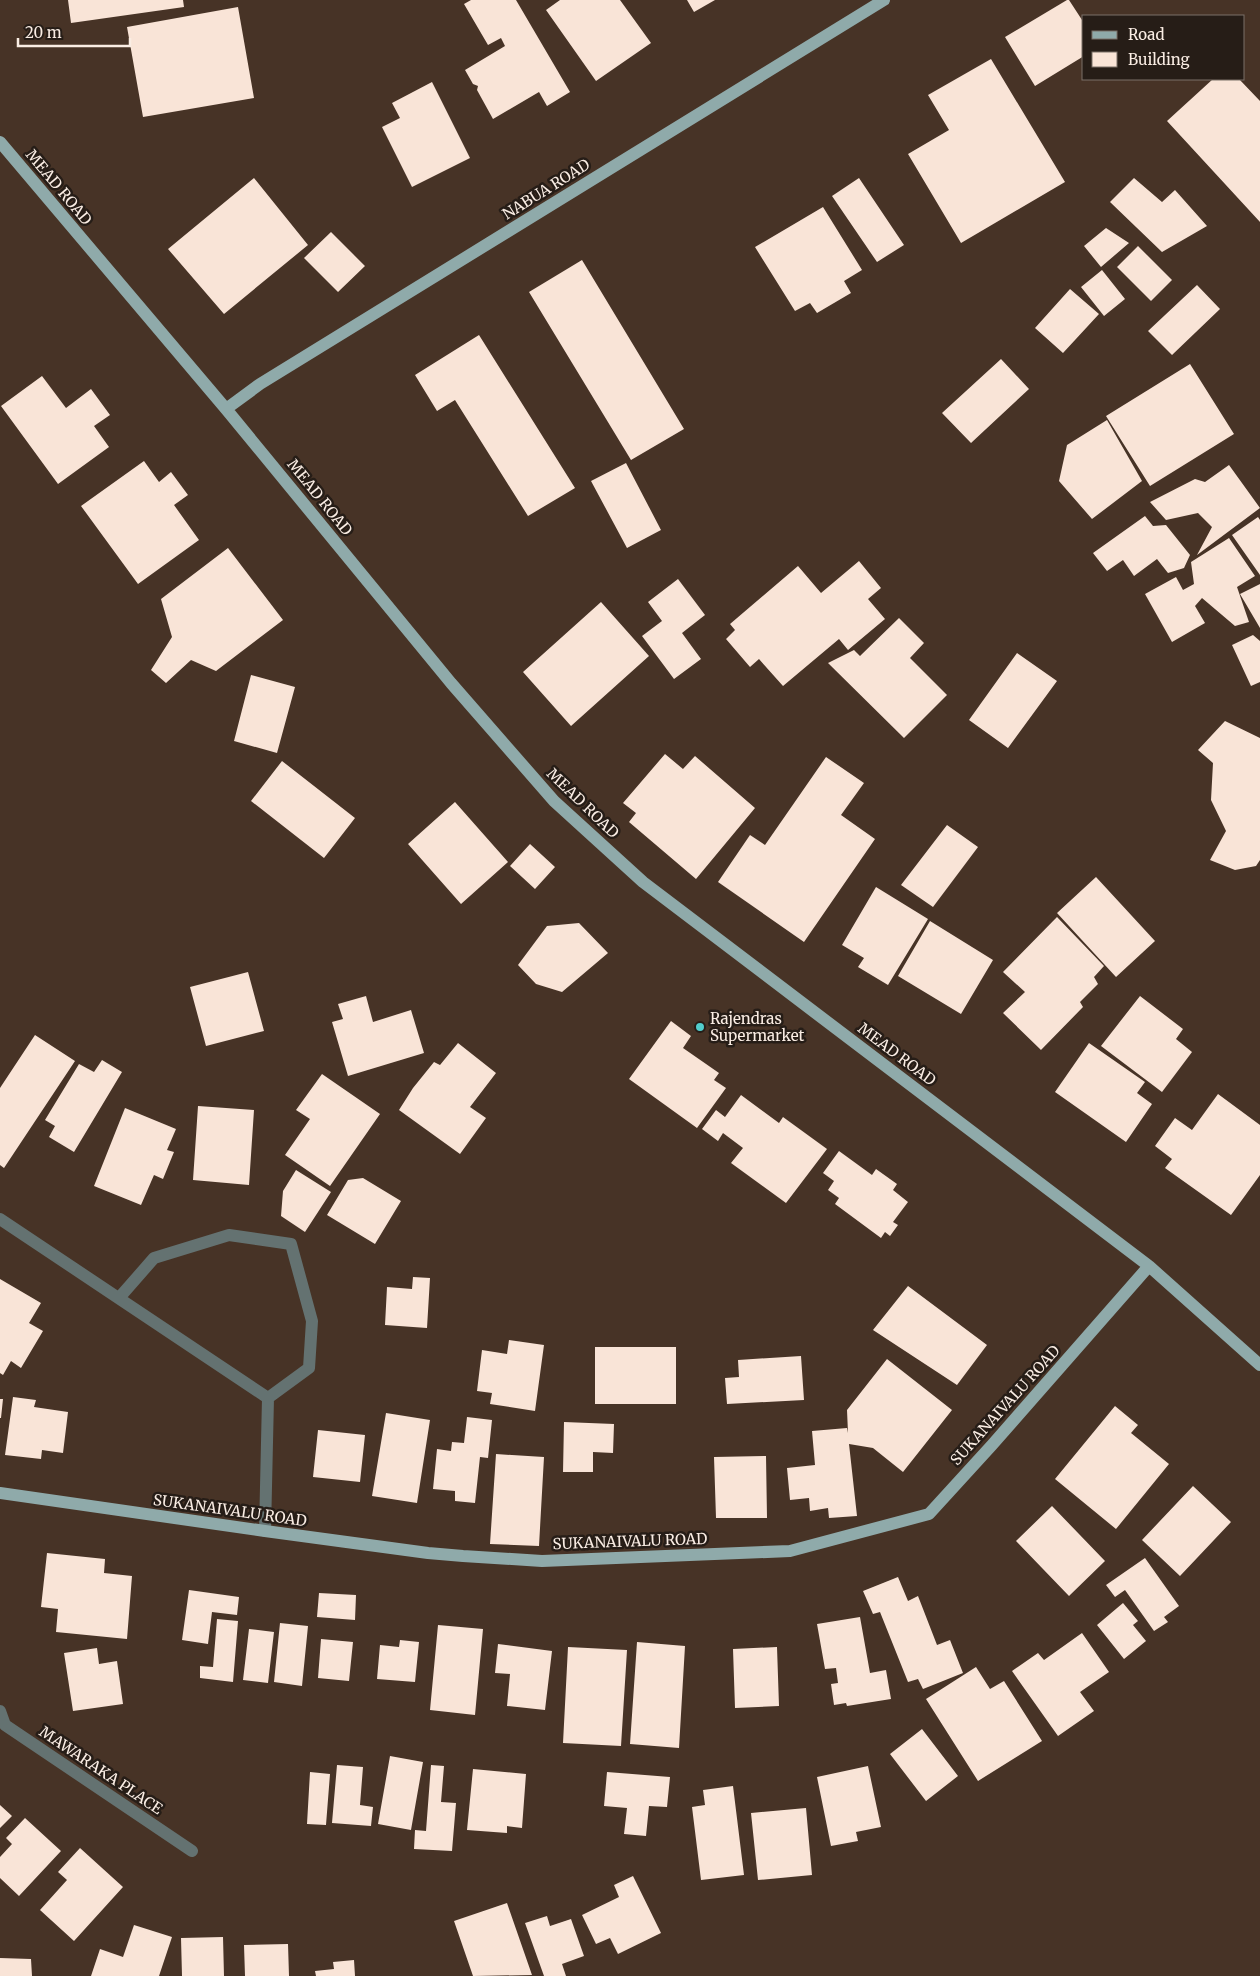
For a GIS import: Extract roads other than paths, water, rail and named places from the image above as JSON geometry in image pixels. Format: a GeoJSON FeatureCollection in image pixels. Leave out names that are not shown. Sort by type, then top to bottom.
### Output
{"type":"FeatureCollection","features":[{"type":"Feature","properties":{"kind":"main road","name":"NABUA ROAD"},"geometry":{"type":"LineString","coordinates":[[226,409],[260,384],[884,0]]}},
{"type":"Feature","properties":{"kind":"main road","name":"MEAD ROAD"},"geometry":{"type":"LineString","coordinates":[[0,142],[226,409],[445,675],[554,801],[643,882],[1149,1266],[1260,1365]]}},
{"type":"Feature","properties":{"kind":"main road","name":"SUKANAIVALU ROAD"},"geometry":{"type":"LineString","coordinates":[[0,1493],[428,1553],[542,1561],[790,1551],[929,1514],[1149,1266]]}},
{"type":"Feature","properties":{"kind":"street"},"geometry":{"type":"LineString","coordinates":[[0,1219],[268,1398]]}},
{"type":"Feature","properties":{"kind":"street"},"geometry":{"type":"LineString","coordinates":[[119,1298],[154,1258],[229,1235],[291,1244],[312,1321],[309,1368],[268,1398]]}},
{"type":"Feature","properties":{"kind":"street"},"geometry":{"type":"LineString","coordinates":[[265,1531],[268,1398]]}},
{"type":"Feature","properties":{"kind":"street","name":"MAWARAKA PLACE"},"geometry":{"type":"LineString","coordinates":[[0,1711],[5,1725],[192,1851]]}},
{"type":"Feature","properties":{"kind":"place","name":"Rajendras Supermarket"},"geometry":{"type":"Point","coordinates":[700,1027]}}]}
